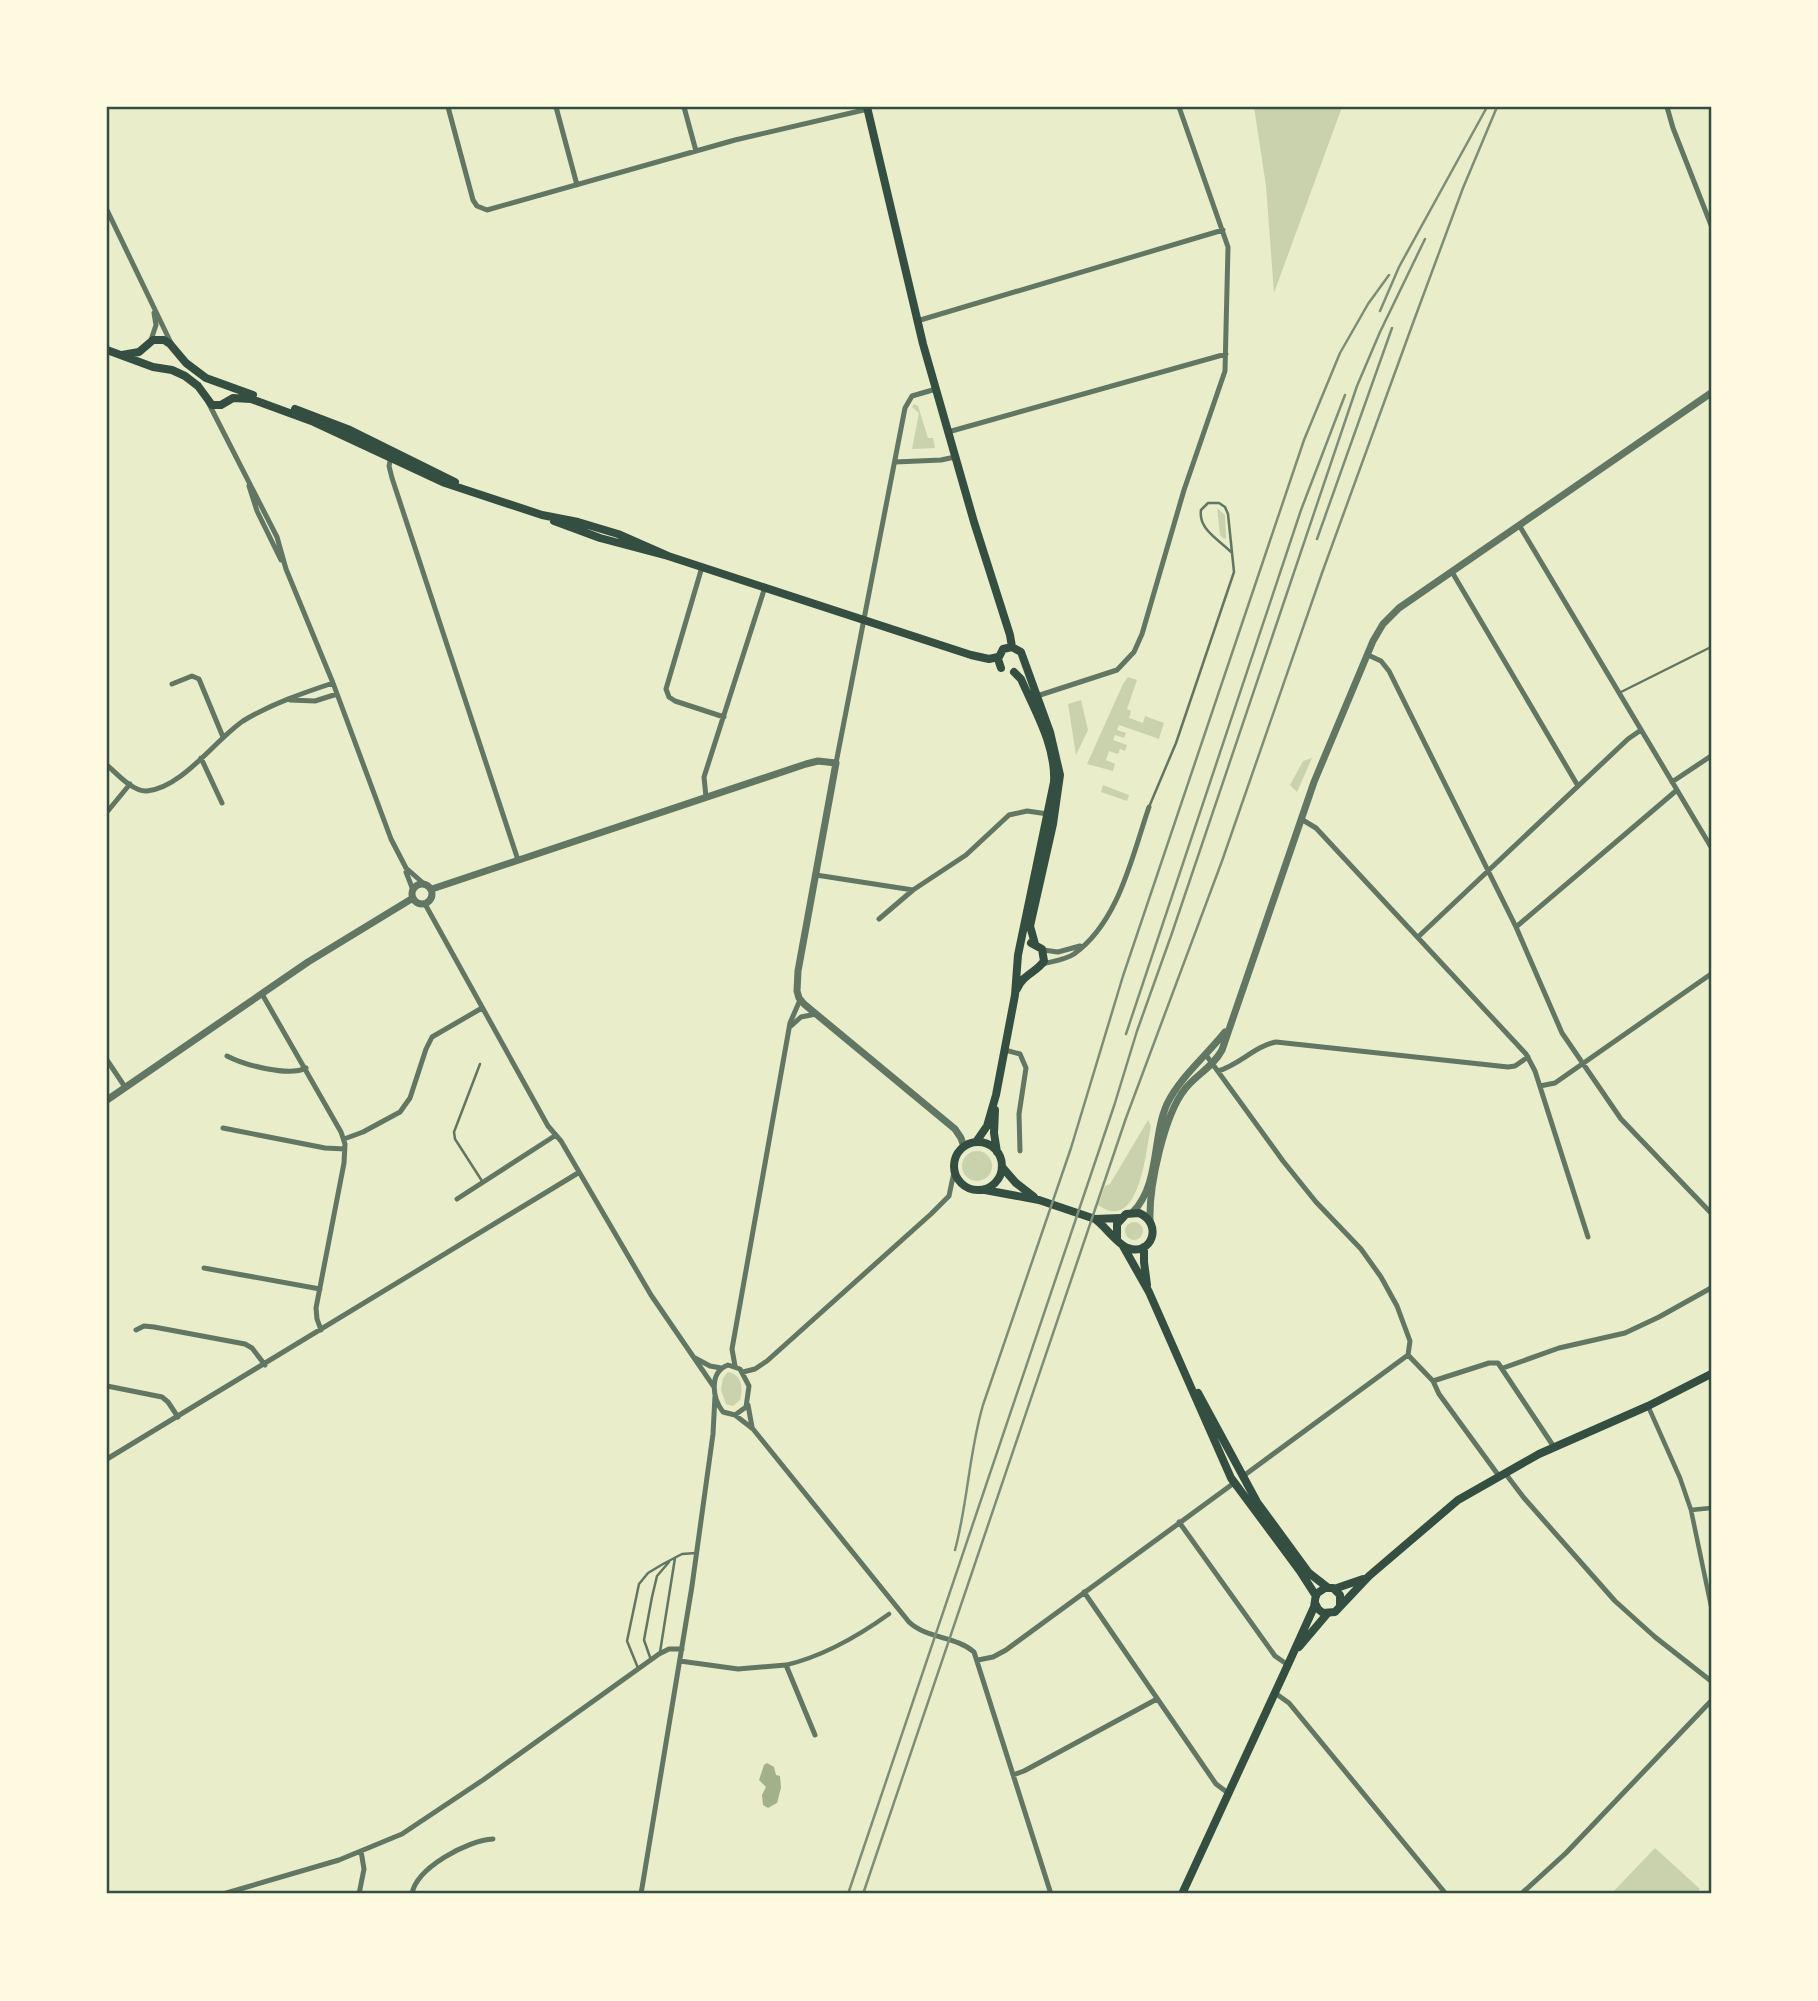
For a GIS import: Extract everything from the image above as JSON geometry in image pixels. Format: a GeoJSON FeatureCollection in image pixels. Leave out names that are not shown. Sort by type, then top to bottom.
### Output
{"type":"FeatureCollection","features":[{"type":"Feature","properties":{"kind":"main road"},"geometry":{"type":"LineString","coordinates":[[867,108],[917,321],[1012,647]]}},
{"type":"Feature","properties":{"kind":"main road"},"geometry":{"type":"LineString","coordinates":[[122,355],[139,352],[148,344],[164,340],[197,372],[222,385],[329,421],[439,480],[542,515],[591,535],[702,567],[971,655],[1006,671],[1014,672],[1021,667],[1023,659]]}},
{"type":"Feature","properties":{"kind":"main road"},"geometry":{"type":"LineString","coordinates":[[148,344],[145,357],[150,366]]}},
{"type":"Feature","properties":{"kind":"main road"},"geometry":{"type":"LineString","coordinates":[[107,350],[185,376],[198,386],[206,399],[214,405],[239,397],[259,402],[393,454]]}},
{"type":"Feature","properties":{"kind":"main road"},"geometry":{"type":"LineString","coordinates":[[222,385],[228,390],[224,403]]}},
{"type":"Feature","properties":{"kind":"main road"},"geometry":{"type":"LineString","coordinates":[[971,655],[991,659],[998,657],[1003,649],[1012,647],[1020,651],[1057,754],[1060,775],[1056,804],[1030,926],[1035,944]]}},
{"type":"Feature","properties":{"kind":"main road"},"geometry":{"type":"LineString","coordinates":[[998,657],[1001,668]]}},
{"type":"Feature","properties":{"kind":"main road"},"geometry":{"type":"LineString","coordinates":[[976,1142],[988,1122],[996,1095],[1015,995],[1018,959],[1054,782],[1053,759],[1023,683],[1014,672]]}},
{"type":"Feature","properties":{"kind":"main road"},"geometry":{"type":"LineString","coordinates":[[1015,995],[1021,980],[1042,965],[1045,958],[1043,950],[1035,944],[1026,944],[1021,948]]}},
{"type":"Feature","properties":{"kind":"main road"},"geometry":{"type":"LineString","coordinates":[[1018,959],[1023,967],[1032,970]]}},
{"type":"Feature","properties":{"kind":"main road"},"geometry":{"type":"LineString","coordinates":[[996,1095],[994,1129],[1002,1167],[1016,1183],[1039,1200]]}},
{"type":"Feature","properties":{"kind":"main road"},"geometry":{"type":"LineString","coordinates":[[997,1152],[987,1144],[976,1142],[964,1147],[955,1158],[954,1172],[964,1186],[976,1191],[985,1190],[1039,1200],[1095,1219],[1121,1218],[1133,1212],[1143,1214],[1150,1220],[1153,1234],[1144,1247],[1149,1292]]}},
{"type":"Feature","properties":{"kind":"main road"},"geometry":{"type":"LineString","coordinates":[[985,1190],[996,1182],[1002,1167]]}},
{"type":"Feature","properties":{"kind":"main road"},"geometry":{"type":"LineString","coordinates":[[1121,1218],[1116,1228],[1120,1243],[1134,1250],[1144,1247]]}},
{"type":"Feature","properties":{"kind":"main road"},"geometry":{"type":"LineString","coordinates":[[1095,1219],[1120,1243],[1149,1292],[1234,1483],[1300,1571],[1319,1611],[1327,1614],[1335,1612],[1369,1576],[1453,1503],[1554,1447],[1648,1406],[1711,1374]]}},
{"type":"Feature","properties":{"kind":"main road"},"geometry":{"type":"LineString","coordinates":[[1186,1372],[1242,1477],[1307,1570],[1340,1595],[1340,1605]]}},
{"type":"Feature","properties":{"kind":"main road"},"geometry":{"type":"LineString","coordinates":[[1182,1894],[1289,1662],[1318,1591],[1353,1584],[1369,1576]]}},
{"type":"Feature","properties":{"kind":"main road"},"geometry":{"type":"LineString","coordinates":[[1289,1662],[1327,1614]]}},
{"type":"Feature","properties":{"kind":"street"},"geometry":{"type":"LineString","coordinates":[[448,107],[471,196],[480,208],[496,208],[696,151],[867,108]]}},
{"type":"Feature","properties":{"kind":"street"},"geometry":{"type":"LineString","coordinates":[[556,107],[577,185]]}},
{"type":"Feature","properties":{"kind":"street"},"geometry":{"type":"LineString","coordinates":[[684,107],[696,151]]}},
{"type":"Feature","properties":{"kind":"street"},"geometry":{"type":"LineString","coordinates":[[1037,696],[1114,672],[1134,652],[1142,634],[1184,490],[1224,378],[1229,258],[1223,230],[1179,107]]}},
{"type":"Feature","properties":{"kind":"street"},"geometry":{"type":"LineString","coordinates":[[1667,107],[1711,225]]}},
{"type":"Feature","properties":{"kind":"street"},"geometry":{"type":"LineString","coordinates":[[107,210],[174,348]]}},
{"type":"Feature","properties":{"kind":"street"},"geometry":{"type":"LineString","coordinates":[[917,321],[1223,230]]}},
{"type":"Feature","properties":{"kind":"street"},"geometry":{"type":"LineString","coordinates":[[148,344],[156,325],[153,306]]}},
{"type":"Feature","properties":{"kind":"street"},"geometry":{"type":"LineString","coordinates":[[948,432],[1226,354]]}},
{"type":"Feature","properties":{"kind":"street"},"geometry":{"type":"LineString","coordinates":[[735,1366],[732,1349],[789,1028],[800,1000],[797,982],[836,763],[895,462],[908,400],[914,395],[936,389]]}},
{"type":"Feature","properties":{"kind":"street"},"geometry":{"type":"LineString","coordinates":[[1150,1220],[1163,1137],[1169,1117],[1186,1088],[1213,1064],[1222,1050],[1318,771],[1377,634],[1390,615],[1711,393]]}},
{"type":"Feature","properties":{"kind":"street"},"geometry":{"type":"LineString","coordinates":[[206,399],[277,537],[286,569],[333,682],[388,832],[411,875],[432,889]]}},
{"type":"Feature","properties":{"kind":"street"},"geometry":{"type":"LineString","coordinates":[[218,420],[224,403]]}},
{"type":"Feature","properties":{"kind":"street"},"geometry":{"type":"LineString","coordinates":[[393,454],[389,466],[392,478],[519,860]]}},
{"type":"Feature","properties":{"kind":"street"},"geometry":{"type":"LineString","coordinates":[[895,462],[955,457]]}},
{"type":"Feature","properties":{"kind":"street"},"geometry":{"type":"LineString","coordinates":[[1519,525],[1711,847]]}},
{"type":"Feature","properties":{"kind":"street"},"geometry":{"type":"LineString","coordinates":[[702,567],[666,689],[669,698],[675,701],[723,716]]}},
{"type":"Feature","properties":{"kind":"street"},"geometry":{"type":"LineString","coordinates":[[1452,572],[1578,786]]}},
{"type":"Feature","properties":{"kind":"street"},"geometry":{"type":"LineString","coordinates":[[706,797],[704,777],[765,587]]}},
{"type":"Feature","properties":{"kind":"street"},"geometry":{"type":"LineString","coordinates":[[1368,655],[1381,661],[1389,671],[1516,928],[1555,1020],[1582,1064],[1621,1119],[1711,1213]]}},
{"type":"Feature","properties":{"kind":"street"},"geometry":{"type":"LineString","coordinates":[[172,684],[192,676],[199,679],[223,737]]}},
{"type":"Feature","properties":{"kind":"street"},"geometry":{"type":"LineString","coordinates":[[107,765],[139,790],[153,790],[180,775],[248,718],[333,682]]}},
{"type":"Feature","properties":{"kind":"street"},"geometry":{"type":"LineString","coordinates":[[287,700],[315,701],[337,694]]}},
{"type":"Feature","properties":{"kind":"street"},"geometry":{"type":"LineString","coordinates":[[1418,937],[1641,730]]}},
{"type":"Feature","properties":{"kind":"street"},"geometry":{"type":"LineString","coordinates":[[1672,782],[1711,756]]}},
{"type":"Feature","properties":{"kind":"street"},"geometry":{"type":"LineString","coordinates":[[201,758],[222,803]]}},
{"type":"Feature","properties":{"kind":"street"},"geometry":{"type":"LineString","coordinates":[[432,889],[814,762],[836,763]]}},
{"type":"Feature","properties":{"kind":"street"},"geometry":{"type":"LineString","coordinates":[[107,812],[130,784]]}},
{"type":"Feature","properties":{"kind":"street"},"geometry":{"type":"LineString","coordinates":[[1516,928],[1677,790]]}},
{"type":"Feature","properties":{"kind":"street"},"geometry":{"type":"LineString","coordinates":[[1042,965],[1068,957],[1083,945],[1100,925],[1119,892],[1149,807]]}},
{"type":"Feature","properties":{"kind":"street"},"geometry":{"type":"LineString","coordinates":[[879,919],[913,890],[966,855],[1009,815],[1027,811],[1048,814]]}},
{"type":"Feature","properties":{"kind":"street"},"geometry":{"type":"LineString","coordinates":[[1301,818],[1316,828],[1528,1057],[1540,1086],[1588,1237]]}},
{"type":"Feature","properties":{"kind":"street"},"geometry":{"type":"LineString","coordinates":[[401,859],[413,894],[419,903],[425,904]]}},
{"type":"Feature","properties":{"kind":"street"},"geometry":{"type":"LineString","coordinates":[[816,875],[913,890]]}},
{"type":"Feature","properties":{"kind":"street"},"geometry":{"type":"LineString","coordinates":[[107,1100],[261,993],[413,894],[416,886],[423,883]]}},
{"type":"Feature","properties":{"kind":"street"},"geometry":{"type":"LineString","coordinates":[[425,904],[432,898],[432,889]]}},
{"type":"Feature","properties":{"kind":"street"},"geometry":{"type":"LineString","coordinates":[[425,904],[548,1126],[556,1135],[651,1295],[714,1387]]}},
{"type":"Feature","properties":{"kind":"street"},"geometry":{"type":"LineString","coordinates":[[1043,950],[1063,951],[1083,945]]}},
{"type":"Feature","properties":{"kind":"street"},"geometry":{"type":"LineString","coordinates":[[1540,1086],[1555,1083],[1711,974]]}},
{"type":"Feature","properties":{"kind":"street"},"geometry":{"type":"LineString","coordinates":[[261,993],[344,1139],[345,1149],[316,1314],[321,1330]]}},
{"type":"Feature","properties":{"kind":"street"},"geometry":{"type":"LineString","coordinates":[[800,1000],[952,1126],[960,1135],[964,1147]]}},
{"type":"Feature","properties":{"kind":"street"},"geometry":{"type":"LineString","coordinates":[[344,1139],[367,1131],[400,1112],[407,1103],[432,1037],[482,1008]]}},
{"type":"Feature","properties":{"kind":"street"},"geometry":{"type":"LineString","coordinates":[[789,1028],[798,1019],[816,1014]]}},
{"type":"Feature","properties":{"kind":"street"},"geometry":{"type":"LineString","coordinates":[[1133,1212],[1146,1191],[1158,1130],[1166,1106],[1178,1087],[1228,1028]]}},
{"type":"Feature","properties":{"kind":"street"},"geometry":{"type":"LineString","coordinates":[[1218,1072],[1269,1043],[1285,1042],[1507,1067],[1515,1066],[1528,1057]]}},
{"type":"Feature","properties":{"kind":"street"},"geometry":{"type":"LineString","coordinates":[[1005,1050],[1020,1054],[1025,1063],[1019,1114],[1020,1151]]}},
{"type":"Feature","properties":{"kind":"street"},"geometry":{"type":"LineString","coordinates":[[1206,1055],[1308,1192],[1361,1249],[1381,1277],[1397,1306],[1410,1341],[1408,1355],[1242,1477]]}},
{"type":"Feature","properties":{"kind":"street"},"geometry":{"type":"LineString","coordinates":[[227,1056],[247,1064],[291,1072],[306,1068]]}},
{"type":"Feature","properties":{"kind":"street"},"geometry":{"type":"LineString","coordinates":[[107,1059],[125,1087]]}},
{"type":"Feature","properties":{"kind":"street"},"geometry":{"type":"LineString","coordinates":[[223,1128],[326,1148],[345,1149]]}},
{"type":"Feature","properties":{"kind":"street"},"geometry":{"type":"LineString","coordinates":[[457,1199],[556,1135]]}},
{"type":"Feature","properties":{"kind":"street"},"geometry":{"type":"LineString","coordinates":[[743,1372],[767,1362],[931,1214],[949,1196],[954,1172]]}},
{"type":"Feature","properties":{"kind":"street"},"geometry":{"type":"LineString","coordinates":[[107,1460],[578,1173]]}},
{"type":"Feature","properties":{"kind":"street"},"geometry":{"type":"LineString","coordinates":[[204,1268],[320,1289]]}},
{"type":"Feature","properties":{"kind":"street"},"geometry":{"type":"LineString","coordinates":[[1503,1368],[1559,1348],[1625,1333],[1711,1288]]}},
{"type":"Feature","properties":{"kind":"street"},"geometry":{"type":"LineString","coordinates":[[136,1330],[144,1326],[154,1327],[245,1344],[255,1350],[265,1365]]}},
{"type":"Feature","properties":{"kind":"street"},"geometry":{"type":"LineString","coordinates":[[1408,1355],[1433,1381],[1439,1394],[1502,1474],[1615,1601],[1711,1681]]}},
{"type":"Feature","properties":{"kind":"street"},"geometry":{"type":"LineString","coordinates":[[694,1358],[708,1366],[721,1368]]}},
{"type":"Feature","properties":{"kind":"street"},"geometry":{"type":"LineString","coordinates":[[1433,1381],[1491,1362],[1498,1363],[1554,1447]]}},
{"type":"Feature","properties":{"kind":"street"},"geometry":{"type":"LineString","coordinates":[[642,1894],[682,1649],[713,1434],[714,1387],[716,1375],[721,1368],[735,1366],[743,1372],[749,1386],[748,1402],[753,1429]]}},
{"type":"Feature","properties":{"kind":"street"},"geometry":{"type":"LineString","coordinates":[[107,1386],[162,1397],[178,1417]]}},
{"type":"Feature","properties":{"kind":"street"},"geometry":{"type":"LineString","coordinates":[[715,1396],[719,1408],[753,1429],[909,1622],[921,1631],[969,1648],[978,1660],[1051,1894]]}},
{"type":"Feature","properties":{"kind":"street"},"geometry":{"type":"LineString","coordinates":[[713,1434],[720,1419],[743,1411],[748,1402]]}},
{"type":"Feature","properties":{"kind":"street"},"geometry":{"type":"LineString","coordinates":[[1648,1406],[1692,1510],[1711,1606]]}},
{"type":"Feature","properties":{"kind":"street"},"geometry":{"type":"LineString","coordinates":[[978,1660],[1001,1653],[1234,1483]]}},
{"type":"Feature","properties":{"kind":"street"},"geometry":{"type":"LineString","coordinates":[[1692,1510],[1711,1508]]}},
{"type":"Feature","properties":{"kind":"street"},"geometry":{"type":"LineString","coordinates":[[1179,1522],[1275,1656],[1289,1662]]}},
{"type":"Feature","properties":{"kind":"street"},"geometry":{"type":"LineString","coordinates":[[1084,1592],[1216,1784],[1228,1793]]}},
{"type":"Feature","properties":{"kind":"street"},"geometry":{"type":"LineString","coordinates":[[680,1661],[738,1669],[786,1665],[851,1639],[888,1614]]}},
{"type":"Feature","properties":{"kind":"street"},"geometry":{"type":"LineString","coordinates":[[223,1894],[361,1851],[410,1829],[659,1654],[669,1649],[682,1649]]}},
{"type":"Feature","properties":{"kind":"street"},"geometry":{"type":"LineString","coordinates":[[786,1665],[815,1735]]}},
{"type":"Feature","properties":{"kind":"street"},"geometry":{"type":"LineString","coordinates":[[1275,1693],[1289,1703],[1446,1894]]}},
{"type":"Feature","properties":{"kind":"street"},"geometry":{"type":"LineString","coordinates":[[1013,1774],[1024,1771],[1157,1699]]}},
{"type":"Feature","properties":{"kind":"street"},"geometry":{"type":"LineString","coordinates":[[1521,1894],[1566,1853],[1711,1702]]}},
{"type":"Feature","properties":{"kind":"street"},"geometry":{"type":"LineString","coordinates":[[412,1894],[416,1881],[429,1869],[468,1844],[493,1839]]}},
{"type":"Feature","properties":{"kind":"street"},"geometry":{"type":"LineString","coordinates":[[359,1894],[363,1869],[361,1851]]}},
{"type":"Feature","properties":{"kind":"lane"},"geometry":{"type":"LineString","coordinates":[[1149,807],[1176,743],[1234,569],[1232,553],[1226,507],[1216,502],[1205,504],[1200,514],[1202,525],[1232,553]]}},
{"type":"Feature","properties":{"kind":"lane"},"geometry":{"type":"LineString","coordinates":[[1619,693],[1711,647]]}},
{"type":"Feature","properties":{"kind":"lane"},"geometry":{"type":"LineString","coordinates":[[480,1064],[454,1135],[484,1183]]}},
{"type":"Feature","properties":{"kind":"lane"},"geometry":{"type":"LineString","coordinates":[[639,1669],[627,1641],[638,1587],[648,1573],[674,1558],[696,1553]]}},
{"type":"Feature","properties":{"kind":"lane"},"geometry":{"type":"LineString","coordinates":[[659,1654],[674,1558]]}},
{"type":"Feature","properties":{"kind":"lane"},"geometry":{"type":"LineString","coordinates":[[652,1660],[644,1640],[652,1597],[659,1572],[674,1558]]}},
{"type":"Feature","properties":{"kind":"shaded area"},"geometry":{"type":"Polygon","coordinates":[[[1254,107],[1342,107],[1274,293],[1266,186],[1254,107]]]}},
{"type":"Feature","properties":{"kind":"shaded area"},"geometry":{"type":"Polygon","coordinates":[[[914,404],[918,406],[928,438],[933,438],[935,448],[912,449],[919,413],[912,407],[914,404]]]}},
{"type":"Feature","properties":{"kind":"shaded area"},"geometry":{"type":"Polygon","coordinates":[[[1217,508],[1225,515],[1224,539],[1220,535],[1217,508]]]}},
{"type":"Feature","properties":{"kind":"shaded area"},"geometry":{"type":"Polygon","coordinates":[[[1128,677],[1137,680],[1127,709],[1131,711],[1129,718],[1143,723],[1145,716],[1164,723],[1159,739],[1119,725],[1117,730],[1126,733],[1124,738],[1115,735],[1113,740],[1127,745],[1125,751],[1120,749],[1118,754],[1109,751],[1106,760],[1115,764],[1113,771],[1087,764],[1123,684],[1128,677]]]}},
{"type":"Feature","properties":{"kind":"shaded area"},"geometry":{"type":"Polygon","coordinates":[[[1081,700],[1088,730],[1076,755],[1068,704],[1081,700]]]}},
{"type":"Feature","properties":{"kind":"shaded area"},"geometry":{"type":"Polygon","coordinates":[[[1312,758],[1297,792],[1290,785],[1303,761],[1312,758]]]}},
{"type":"Feature","properties":{"kind":"shaded area"},"geometry":{"type":"Polygon","coordinates":[[[1103,785],[1129,795],[1127,801],[1101,792],[1103,785]]]}},
{"type":"Feature","properties":{"kind":"shaded area"},"geometry":{"type":"Polygon","coordinates":[[[1148,1120],[1151,1126],[1147,1152],[1132,1199],[1123,1209],[1112,1211],[1098,1205],[1105,1186],[1110,1184],[1148,1120]]]}},
{"type":"Feature","properties":{"kind":"shaded area"},"geometry":{"type":"Polygon","coordinates":[[[977,1151],[983,1152],[991,1160],[991,1172],[983,1180],[977,1181],[971,1180],[963,1172],[962,1166],[963,1160],[971,1152],[977,1151]]]}},
{"type":"Feature","properties":{"kind":"shaded area"},"geometry":{"type":"Polygon","coordinates":[[[1134,1222],[1140,1225],[1143,1231],[1140,1237],[1134,1240],[1128,1237],[1125,1231],[1128,1225],[1134,1222]]]}},
{"type":"Feature","properties":{"kind":"shaded area"},"geometry":{"type":"Polygon","coordinates":[[[728,1372],[737,1376],[741,1387],[740,1400],[733,1406],[726,1404],[721,1390],[723,1378],[728,1372]]]}},
{"type":"Feature","properties":{"kind":"shaded area"},"geometry":{"type":"Polygon","coordinates":[[[767,1763],[774,1767],[776,1775],[780,1776],[781,1788],[777,1803],[768,1808],[763,1805],[762,1795],[766,1787],[759,1780],[767,1763]]]}},
{"type":"Feature","properties":{"kind":"shaded area"},"geometry":{"type":"Polygon","coordinates":[[[1655,1848],[1700,1889],[1696,1894],[1611,1894],[1655,1848]]]}},
{"type":"Feature","properties":{"kind":"railway"},"geometry":{"type":"LineString","coordinates":[[1380,311],[1399,267],[1487,107]]}},
{"type":"Feature","properties":{"kind":"railway"},"geometry":{"type":"LineString","coordinates":[[863,1894],[1126,1118],[1222,861],[1322,573],[1413,323],[1463,188],[1497,107]]}},
{"type":"Feature","properties":{"kind":"railway"},"geometry":{"type":"LineString","coordinates":[[848,1894],[1137,1031],[1357,386],[1425,239]]}},
{"type":"Feature","properties":{"kind":"railway"},"geometry":{"type":"LineString","coordinates":[[955,1550],[983,1405],[1071,1148],[1123,976],[1304,440],[1340,353],[1368,304],[1389,275]]}},
{"type":"Feature","properties":{"kind":"railway"},"geometry":{"type":"LineString","coordinates":[[1317,539],[1392,328]]}},
{"type":"Feature","properties":{"kind":"railway"},"geometry":{"type":"LineString","coordinates":[[1126,1034],[1301,510],[1345,395]]}}]}
